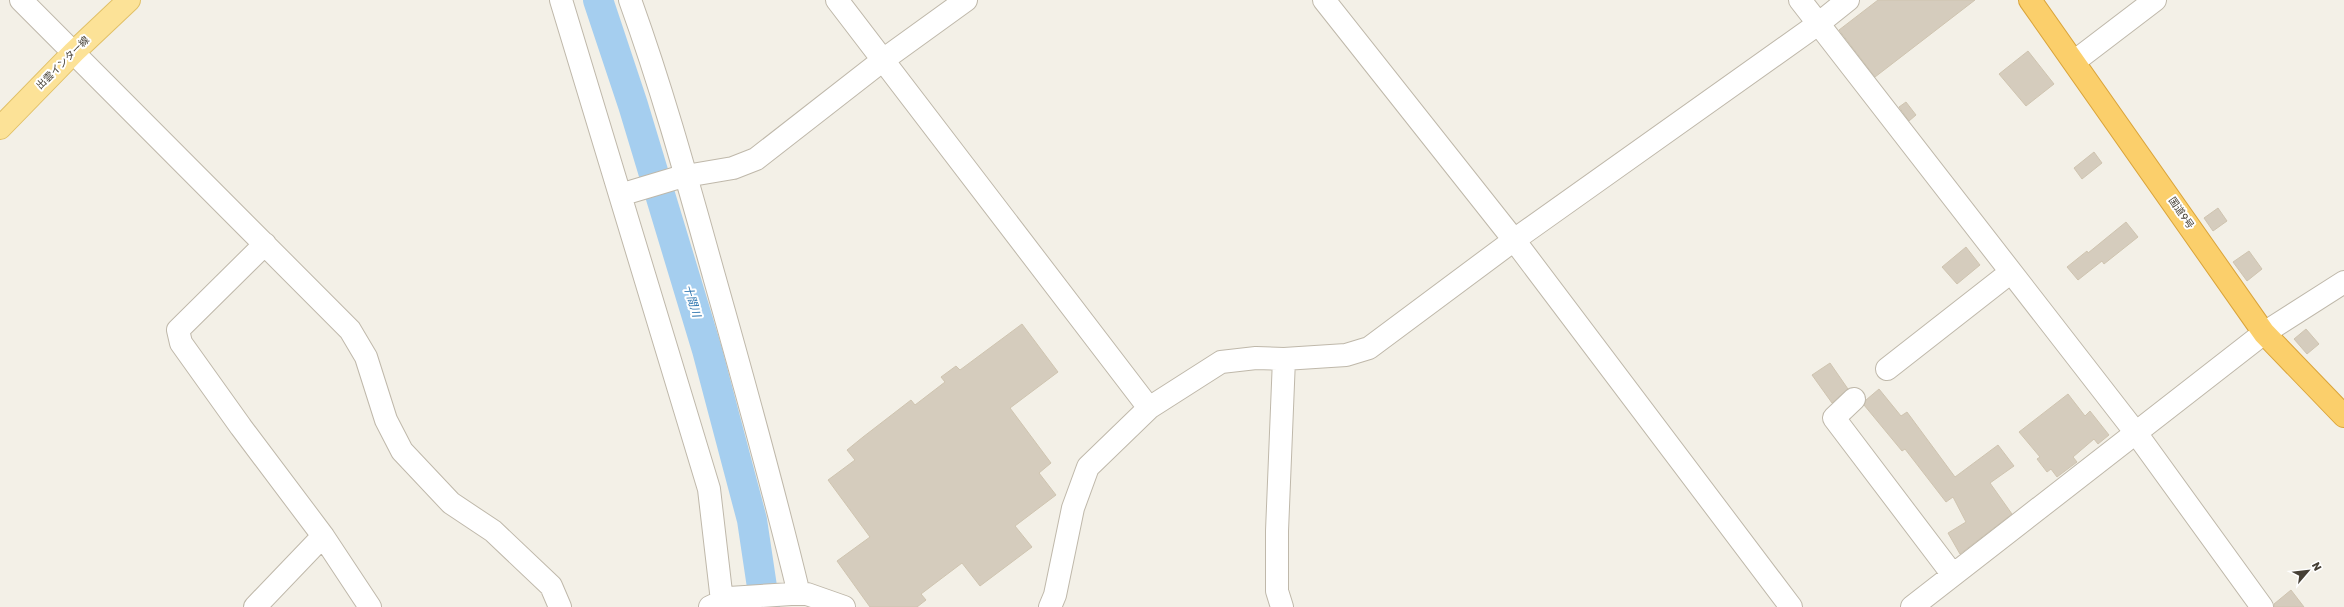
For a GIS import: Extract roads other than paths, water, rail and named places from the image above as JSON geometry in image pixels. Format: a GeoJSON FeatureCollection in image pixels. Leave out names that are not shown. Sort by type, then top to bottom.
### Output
{"type":"FeatureCollection","features":[{"type":"Feature","properties":{"kind":"highway","name":"国道9号"},"geometry":{"type":"LineString","coordinates":[[2030,0],[2075,61],[2264,333],[2344,416]]}},
{"type":"Feature","properties":{"kind":"main road","name":"出雲インター線"},"geometry":{"type":"LineString","coordinates":[[0,128],[74,52],[128,0]]}},
{"type":"Feature","properties":{"kind":"street"},"geometry":{"type":"LineString","coordinates":[[21,0],[350,330],[366,357],[386,420],[402,451],[451,503],[493,530],[551,586],[560,607]]}},
{"type":"Feature","properties":{"kind":"street"},"geometry":{"type":"LineString","coordinates":[[561,0],[625,193],[709,489],[721,602],[807,594],[844,607]]}},
{"type":"Feature","properties":{"kind":"street"},"geometry":{"type":"LineString","coordinates":[[630,0],[655,70],[683,177],[771,480],[795,594]]}},
{"type":"Feature","properties":{"kind":"street"},"geometry":{"type":"LineString","coordinates":[[837,0],[1148,408]]}},
{"type":"Feature","properties":{"kind":"street"},"geometry":{"type":"LineString","coordinates":[[625,193],[683,177],[733,168],[756,159],[883,60],[966,0]]}},
{"type":"Feature","properties":{"kind":"street"},"geometry":{"type":"LineString","coordinates":[[1324,0],[1514,240],[1787,606]]}},
{"type":"Feature","properties":{"kind":"street"},"geometry":{"type":"LineString","coordinates":[[1800,0],[2136,433],[2262,607]]}},
{"type":"Feature","properties":{"kind":"street"},"geometry":{"type":"LineString","coordinates":[[1050,607],[1055,596],[1073,508],[1088,467],[1148,408],[1221,362],[1256,358],[1284,359],[1346,356],[1369,348],[1514,240],[1818,24],[1848,0]]}},
{"type":"Feature","properties":{"kind":"street"},"geometry":{"type":"LineString","coordinates":[[2075,61],[2155,0]]}},
{"type":"Feature","properties":{"kind":"street"},"geometry":{"type":"LineString","coordinates":[[265,244],[178,330],[181,343],[240,427],[323,536],[370,607]]}},
{"type":"Feature","properties":{"kind":"street"},"geometry":{"type":"LineString","coordinates":[[1887,369],[2011,272]]}},
{"type":"Feature","properties":{"kind":"street"},"geometry":{"type":"LineString","coordinates":[[1912,607],[2264,333],[2344,282]]}},
{"type":"Feature","properties":{"kind":"street"},"geometry":{"type":"LineString","coordinates":[[1282,607],[1277,591],[1277,531],[1284,359]]}},
{"type":"Feature","properties":{"kind":"street"},"geometry":{"type":"LineString","coordinates":[[1854,399],[1834,418],[1953,575]]}},
{"type":"Feature","properties":{"kind":"street"},"geometry":{"type":"LineString","coordinates":[[255,607],[323,536]]}},
{"type":"Feature","properties":{"kind":"waterway","name":"十間川"},"geometry":{"type":"LineString","coordinates":[[598,0],[633,105],[707,350],[752,520],[765,607]]}}]}
